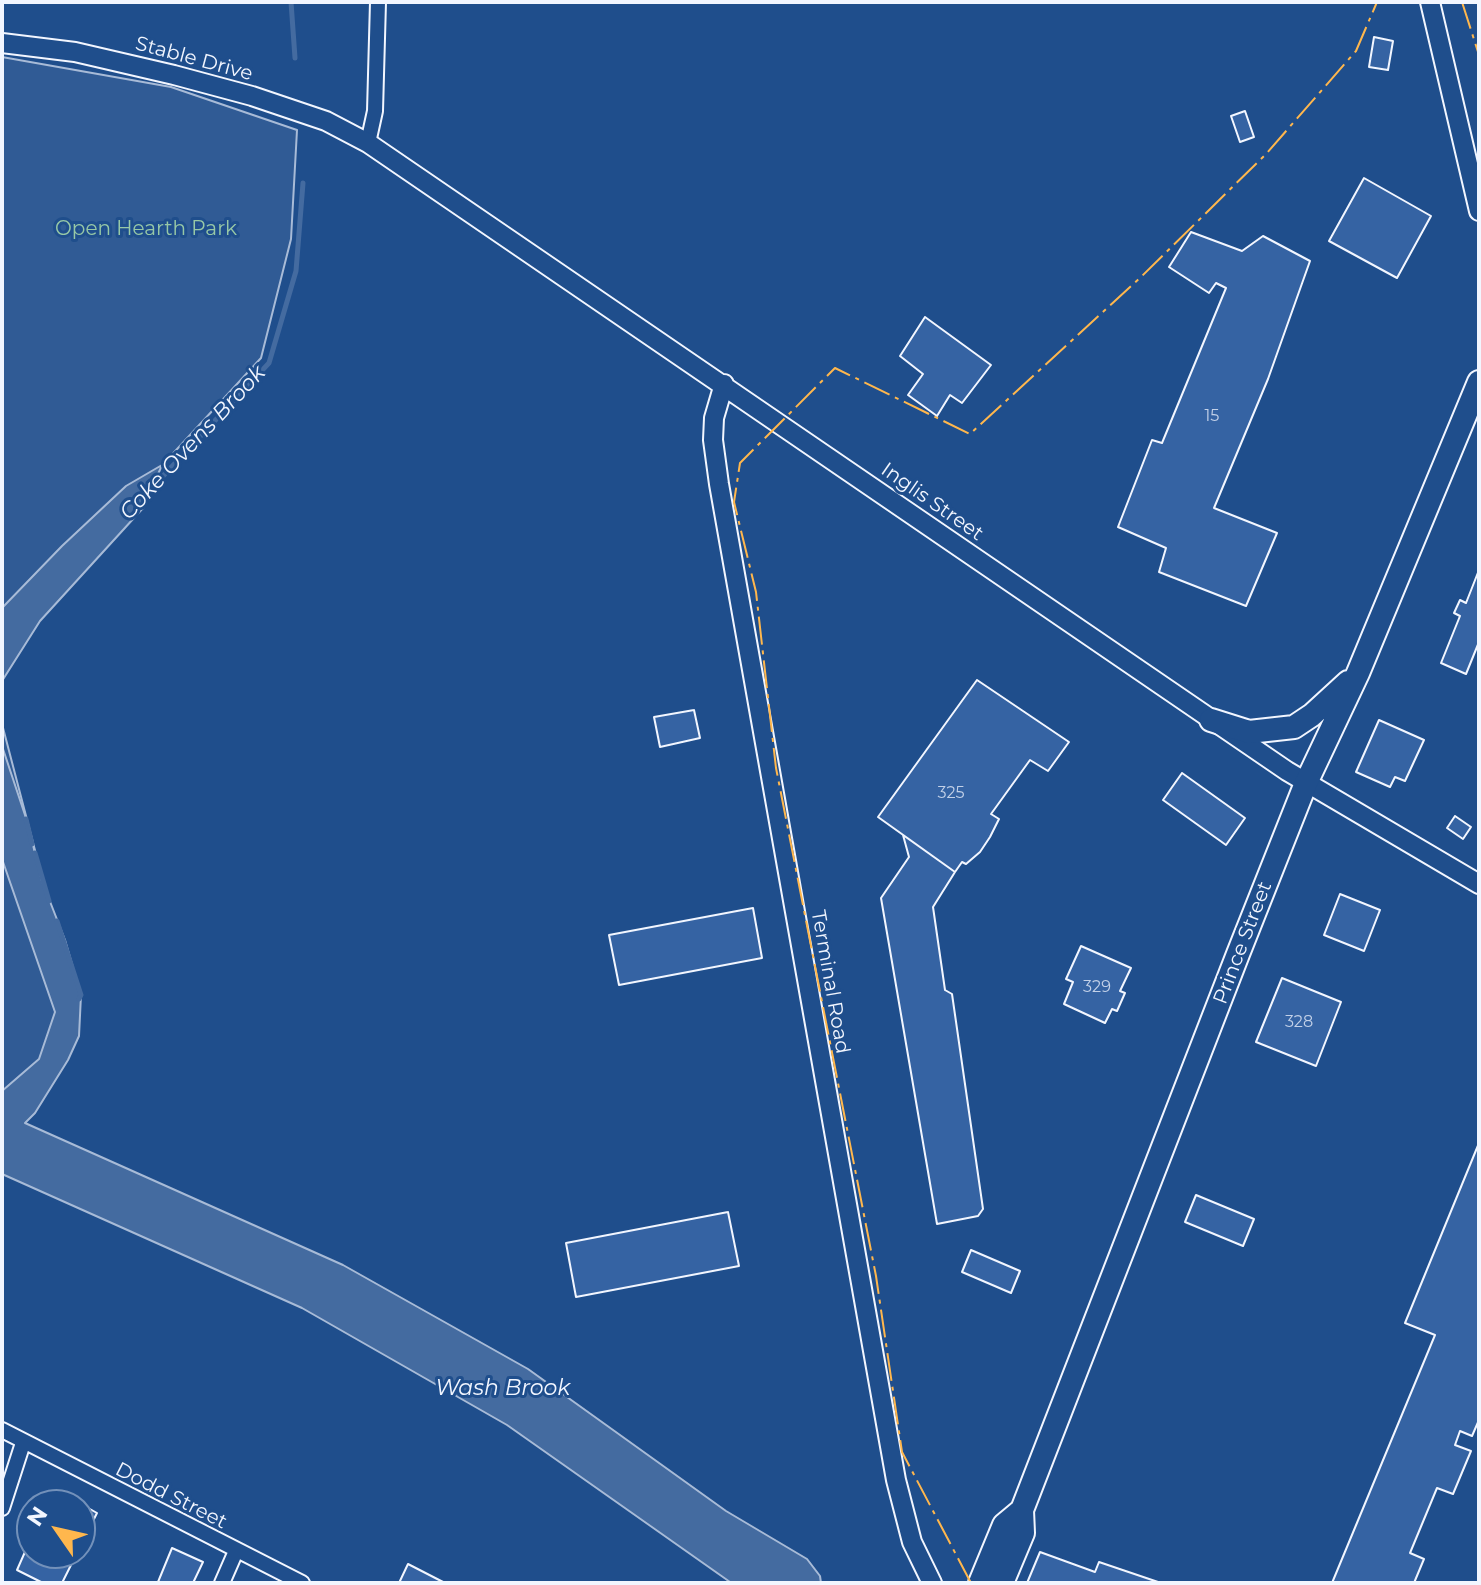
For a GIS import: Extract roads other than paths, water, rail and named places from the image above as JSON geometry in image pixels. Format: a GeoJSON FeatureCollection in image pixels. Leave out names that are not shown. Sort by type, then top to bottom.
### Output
{"type":"FeatureCollection","features":[{"type":"Feature","properties":{"kind":"main road","name":"Prince Street"},"geometry":{"type":"LineString","coordinates":[[1002,1583],[1023,1533],[1022,1510],[1306,783],[1358,673],[1479,382]]}},
{"type":"Feature","properties":{"kind":"main road"},"geometry":{"type":"LineString","coordinates":[[1211,720],[1249,732],[1294,727],[1312,715],[1358,673]]}},
{"type":"Feature","properties":{"kind":"main road","name":"Prince Street"},"geometry":{"type":"LineString","coordinates":[[980,1583],[1004,1525],[1022,1510]]}},
{"type":"Feature","properties":{"kind":"street"},"geometry":{"type":"LineString","coordinates":[[368,143],[375,111],[378,2]]}},
{"type":"Feature","properties":{"kind":"street"},"geometry":{"type":"LineString","coordinates":[[1430,2],[1479,211]]}},
{"type":"Feature","properties":{"kind":"street","name":"Stable Drive"},"geometry":{"type":"LineString","coordinates":[[2,43],[75,52],[187,78],[326,121],[368,143]]}},
{"type":"Feature","properties":{"kind":"street","name":"Inglis Street"},"geometry":{"type":"LineString","coordinates":[[368,143],[1211,720],[1306,783],[1479,884]]}},
{"type":"Feature","properties":{"kind":"street","name":"Terminal Road"},"geometry":{"type":"LineString","coordinates":[[724,384],[714,418],[713,440],[719,484],[896,1480],[912,1542],[932,1583]]}},
{"type":"Feature","properties":{"kind":"street","name":"Dodd Street"},"geometry":{"type":"LineString","coordinates":[[2,1430],[302,1583]]}},
{"type":"Feature","properties":{"kind":"street"},"geometry":{"type":"LineString","coordinates":[[2,1508],[23,1443]]}},
{"type":"Feature","properties":{"kind":"street"},"geometry":{"type":"LineString","coordinates":[[222,1583],[236,1551]]}},
{"type":"Feature","properties":{"kind":"water"},"geometry":{"type":"Polygon","coordinates":[[[162,465],[144,507],[40,621],[2,681],[2,608],[126,486],[162,465]]]}},
{"type":"Feature","properties":{"kind":"water","name":"Wash Brook"},"geometry":{"type":"Polygon","coordinates":[[[2,746],[27,821],[42,881],[65,940],[81,995],[79,1036],[68,1060],[35,1113],[25,1123],[343,1265],[528,1369],[726,1511],[807,1559],[820,1576],[821,1583],[730,1582],[507,1425],[302,1308],[2,1174],[2,1091],[39,1059],[55,1012],[2,859],[2,746]]]}},
{"type":"Feature","properties":{"kind":"waterway","name":"Coke Ovens Brook"},"geometry":{"type":"LineString","coordinates":[[291,2],[295,58]]}},
{"type":"Feature","properties":{"kind":"waterway","name":"Coke Ovens Brook"},"geometry":{"type":"LineString","coordinates":[[149,491],[269,363],[296,271],[303,183]]}},
{"type":"Feature","properties":{"kind":"waterway","name":"Coke Ovens Brook"},"geometry":{"type":"LineString","coordinates":[[26,819],[32,844]]}},
{"type":"Feature","properties":{"kind":"waterway","name":"Coke Ovens Brook"},"geometry":{"type":"LineString","coordinates":[[35,853],[49,901]]}},
{"type":"Feature","properties":{"kind":"waterway","name":"Coke Ovens Brook"},"geometry":{"type":"LineString","coordinates":[[57,921],[81,995],[79,999]]}},
{"type":"Feature","properties":{"kind":"park label","name":"Open Hearth Park"},"geometry":{"type":"Point","coordinates":[146,229]}}]}
